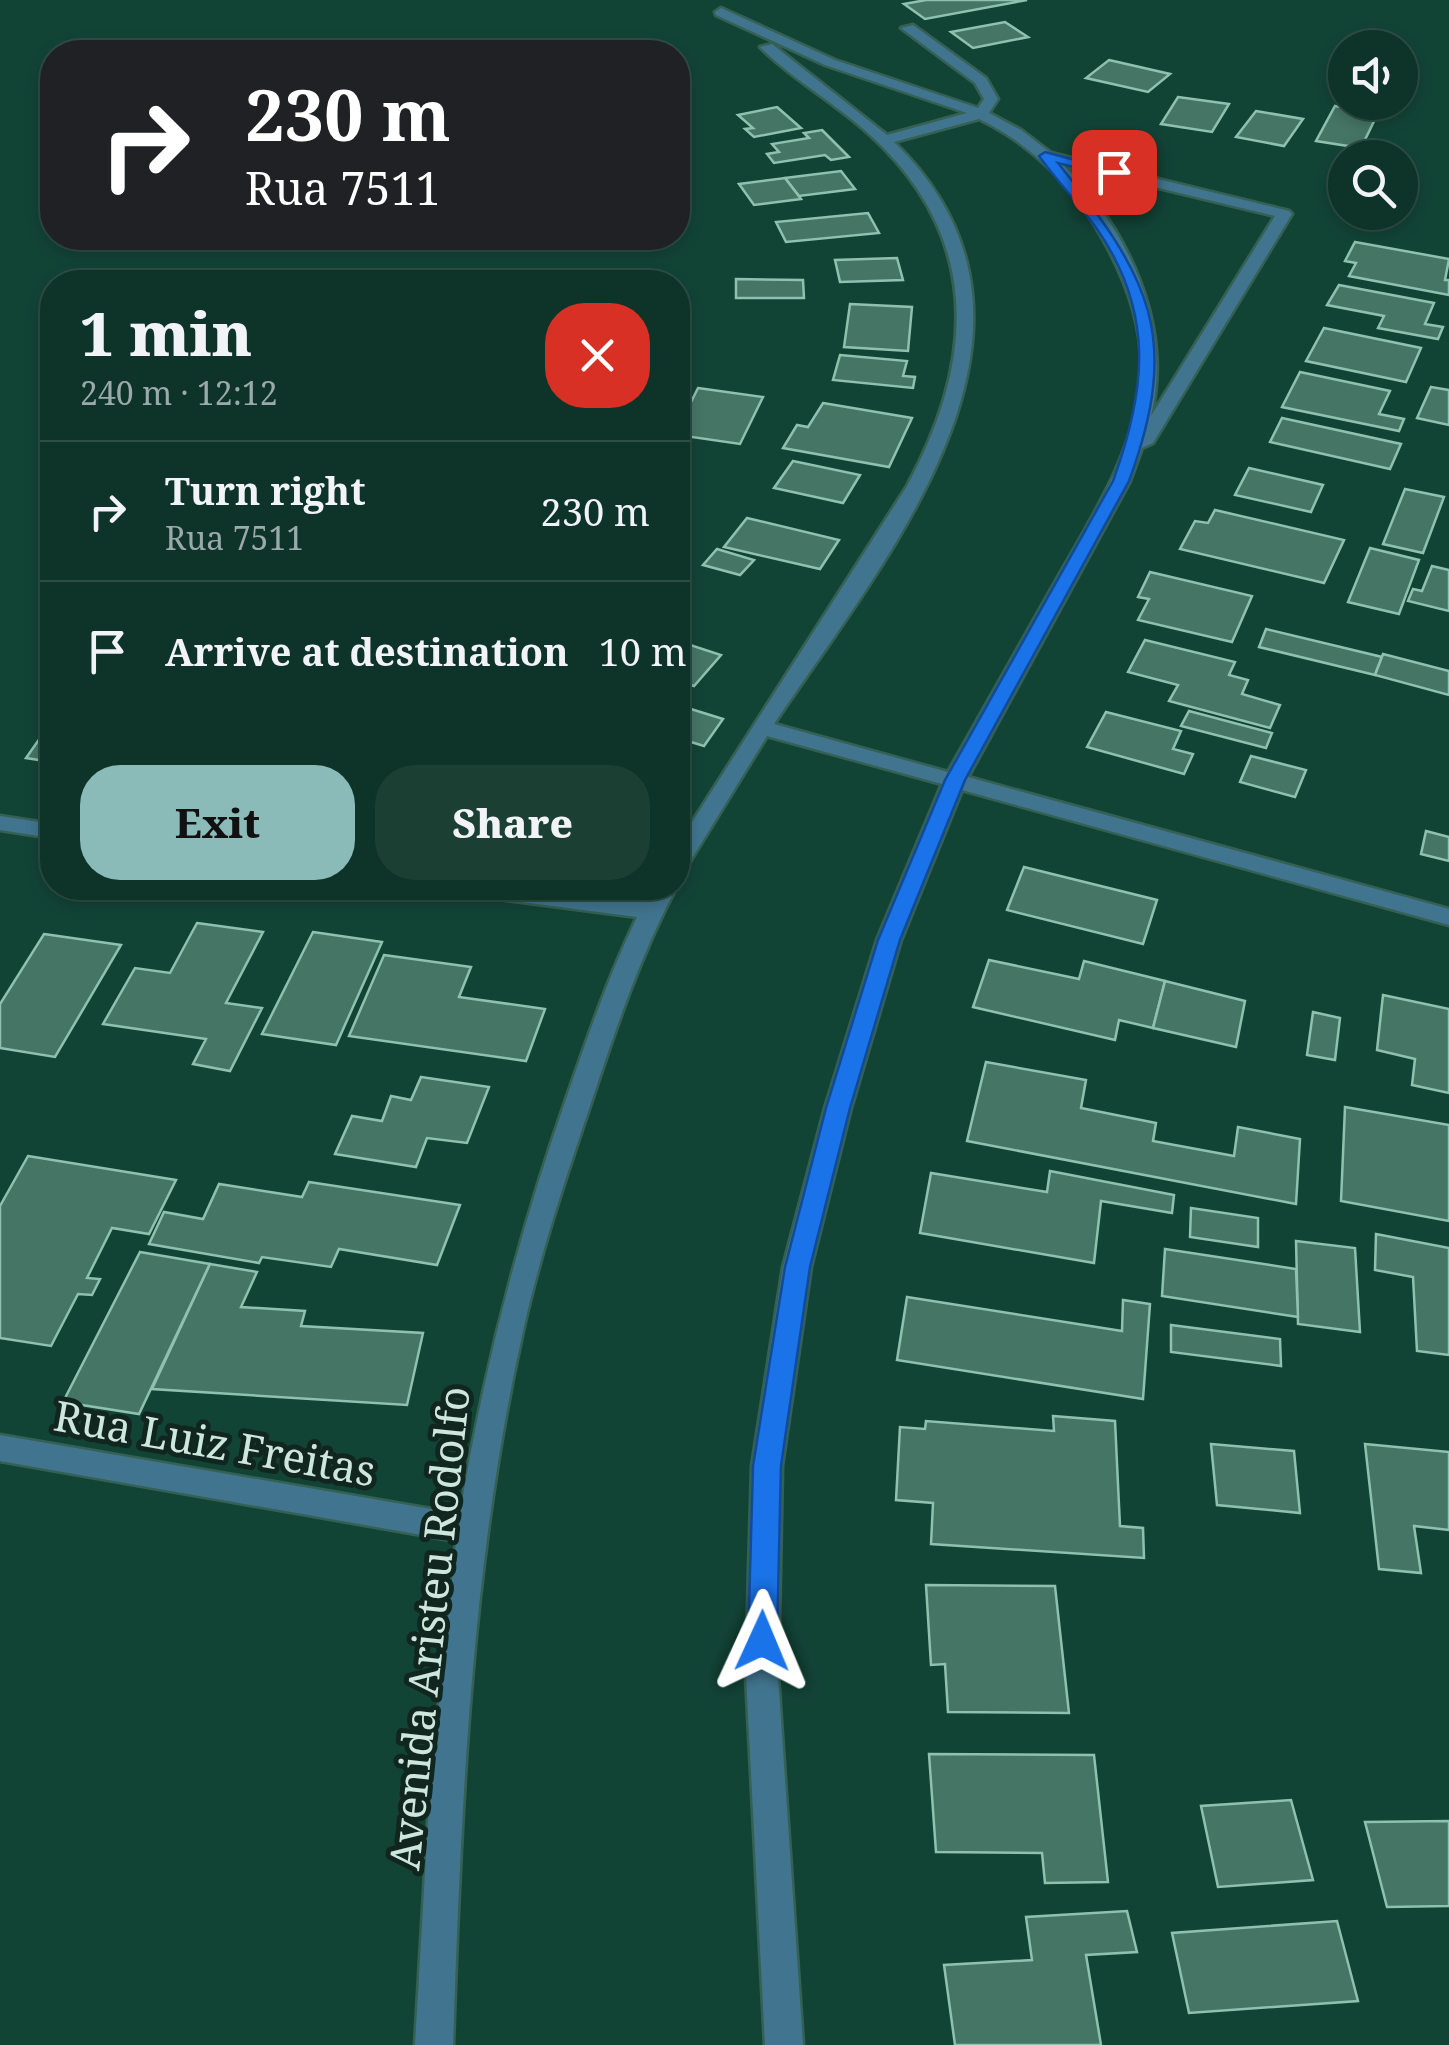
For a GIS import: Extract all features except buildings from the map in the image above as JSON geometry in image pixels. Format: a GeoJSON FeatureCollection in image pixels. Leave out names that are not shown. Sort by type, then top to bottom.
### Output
{"type":"FeatureCollection","features":[{"type":"Feature","properties":{"kind":"street"},"geometry":{"type":"LineString","coordinates":[[713,6],[814,56],[929,92],[981,114],[1017,134],[1045,156],[1105,231],[1132,284],[1148,342],[1148,392],[1140,430],[1121,481]]}},
{"type":"Feature","properties":{"kind":"street"},"geometry":{"type":"LineString","coordinates":[[690,844],[904,509],[943,431],[960,382],[967,325],[965,283],[951,235],[930,194],[885,140],[713,6]]}},
{"type":"Feature","properties":{"kind":"street"},"geometry":{"type":"LineString","coordinates":[[885,140],[981,114],[992,99],[988,89],[908,28]]}},
{"type":"Feature","properties":{"kind":"street"},"geometry":{"type":"LineString","coordinates":[[784,2045],[762,1676],[767,1466],[797,1267],[838,1108],[889,940],[955,780],[1121,481],[1284,214],[1045,156]]}},
{"type":"Feature","properties":{"kind":"street"},"geometry":{"type":"LineString","coordinates":[[763,728],[1449,918]]}},
{"type":"Feature","properties":{"kind":"street"},"geometry":{"type":"LineString","coordinates":[[0,824],[40,829]]}},
{"type":"Feature","properties":{"kind":"street","name":"Avenida Aristeu Rodolfo"},"geometry":{"type":"LineString","coordinates":[[434,2045],[456,1697],[474,1530],[502,1359],[538,1219],[604,1024],[657,900]]}},
{"type":"Feature","properties":{"kind":"street","name":"Rua Luiz Freitas"},"geometry":{"type":"LineString","coordinates":[[0,1448],[474,1530]]}},
{"type":"Feature","properties":{"kind":"route"},"geometry":{"type":"LineString","coordinates":[[762,1641],[767,1466],[797,1267],[838,1108],[889,940],[955,780],[1121,481],[1140,430],[1148,392],[1148,342],[1132,284],[1105,231],[1045,156],[1114,172]]}}]}
